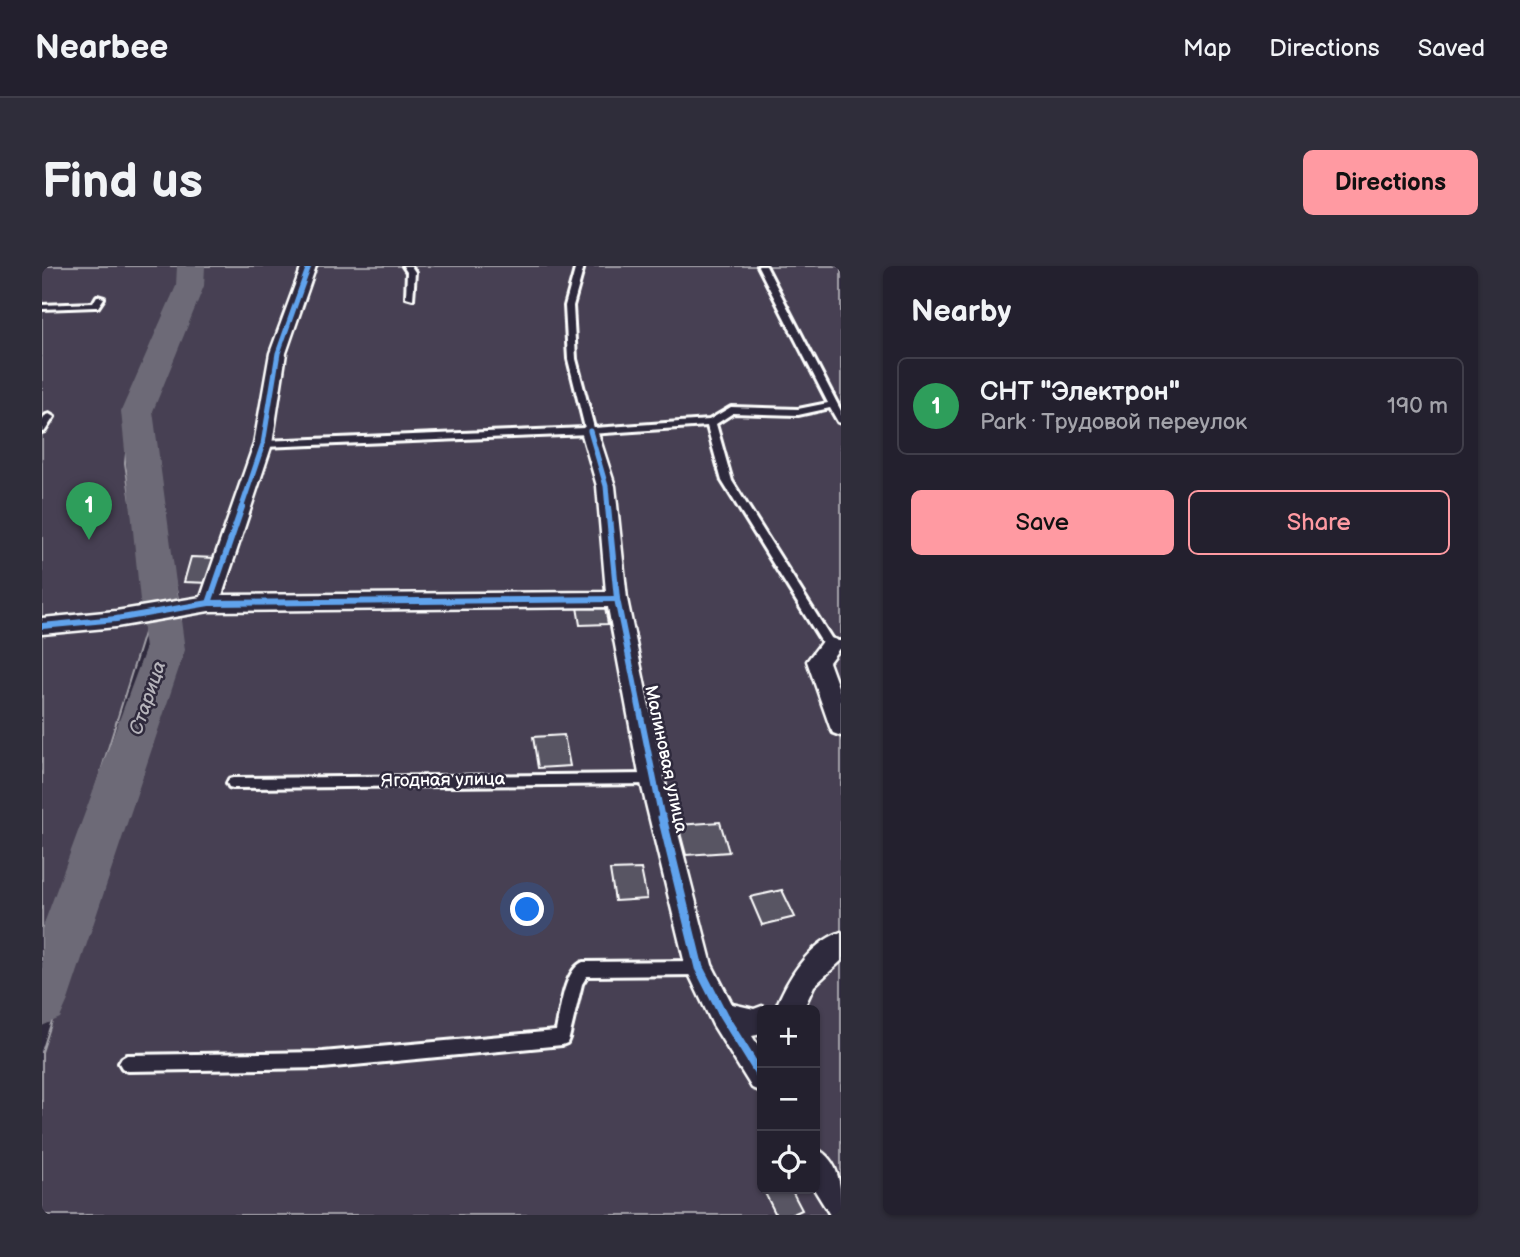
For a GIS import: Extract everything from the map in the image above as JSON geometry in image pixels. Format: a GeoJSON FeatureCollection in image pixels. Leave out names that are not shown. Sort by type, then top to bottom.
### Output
{"type":"FeatureCollection","features":[{"type":"Feature","properties":{"kind":"street"},"geometry":{"type":"LineString","coordinates":[[209,603],[262,444],[278,353],[309,266]]}},
{"type":"Feature","properties":{"kind":"street","name":"Малиновая улица"},"geometry":{"type":"LineString","coordinates":[[590,431],[606,486],[617,599],[652,779],[699,968],[723,1015],[757,1070]]}},
{"type":"Feature","properties":{"kind":"street"},"geometry":{"type":"LineString","coordinates":[[42,626],[116,618],[209,603],[617,599]]}},
{"type":"Feature","properties":{"kind":"street"},"geometry":{"type":"LineString","coordinates":[[836,645],[818,661],[841,727]]}},
{"type":"Feature","properties":{"kind":"street"},"geometry":{"type":"LineString","coordinates":[[791,1005],[805,977],[841,944]]}},
{"type":"Feature","properties":{"kind":"street"},"geometry":{"type":"LineString","coordinates":[[723,1015],[757,1022]]}},
{"type":"Feature","properties":{"kind":"street"},"geometry":{"type":"LineString","coordinates":[[820,1171],[841,1205]]}},
{"type":"Feature","properties":{"kind":"lane"},"geometry":{"type":"LineString","coordinates":[[407,266],[411,272],[410,297]]}},
{"type":"Feature","properties":{"kind":"lane"},"geometry":{"type":"LineString","coordinates":[[580,266],[569,306],[572,359],[590,431]]}},
{"type":"Feature","properties":{"kind":"lane"},"geometry":{"type":"LineString","coordinates":[[762,266],[841,420]]}},
{"type":"Feature","properties":{"kind":"lane"},"geometry":{"type":"LineString","coordinates":[[42,307],[95,305],[100,298]]}},
{"type":"Feature","properties":{"kind":"lane"},"geometry":{"type":"LineString","coordinates":[[262,444],[590,431],[711,423],[731,410],[799,412],[832,405]]}},
{"type":"Feature","properties":{"kind":"lane"},"geometry":{"type":"LineString","coordinates":[[42,429],[49,417]]}},
{"type":"Feature","properties":{"kind":"lane"},"geometry":{"type":"LineString","coordinates":[[711,423],[727,481],[836,645]]}},
{"type":"Feature","properties":{"kind":"lane","name":"Ягодная улица"},"geometry":{"type":"LineString","coordinates":[[233,783],[652,779]]}},
{"type":"Feature","properties":{"kind":"lane"},"geometry":{"type":"LineString","coordinates":[[127,1063],[323,1060],[562,1038],[575,981],[583,968],[699,968]]}},
{"type":"Feature","properties":{"kind":"shaded area"},"geometry":{"type":"Polygon","coordinates":[[[42,266],[185,266],[172,323],[131,407],[125,463],[149,617],[42,961],[42,266]]]}},
{"type":"Feature","properties":{"kind":"shaded area"},"geometry":{"type":"Polygon","coordinates":[[[197,266],[841,266],[841,1215],[42,1215],[42,1052],[182,616],[138,421],[194,302],[197,266]]]}},
{"type":"Feature","properties":{"kind":"building"},"geometry":{"type":"Polygon","coordinates":[[[191,557],[216,558],[210,583],[184,582],[191,557]]]}},
{"type":"Feature","properties":{"kind":"building"},"geometry":{"type":"Polygon","coordinates":[[[577,607],[605,607],[608,624],[580,625],[577,607]]]}},
{"type":"Feature","properties":{"kind":"building"},"geometry":{"type":"Polygon","coordinates":[[[564,735],[570,766],[538,768],[533,737],[564,735]]]}},
{"type":"Feature","properties":{"kind":"building"},"geometry":{"type":"Polygon","coordinates":[[[720,822],[729,852],[686,855],[678,825],[720,822]]]}},
{"type":"Feature","properties":{"kind":"building"},"geometry":{"type":"Polygon","coordinates":[[[641,869],[647,899],[615,901],[610,870],[641,869]]]}},
{"type":"Feature","properties":{"kind":"building"},"geometry":{"type":"Polygon","coordinates":[[[782,890],[795,917],[762,925],[750,897],[782,890]]]}},
{"type":"Feature","properties":{"kind":"building"},"geometry":{"type":"Polygon","coordinates":[[[766,1194],[794,1194],[802,1210],[791,1215],[776,1215],[766,1194]]]}},
{"type":"Feature","properties":{"kind":"waterway","name":"Старица"},"geometry":{"type":"LineString","coordinates":[[42,1000],[165,650],[137,411],[190,286],[191,266]]}},
{"type":"Feature","properties":{"kind":"cycle path"},"geometry":{"type":"LineString","coordinates":[[209,603],[263,444],[278,353],[309,266]]}},
{"type":"Feature","properties":{"kind":"cycle path"},"geometry":{"type":"LineString","coordinates":[[590,431],[606,486],[617,599],[652,779],[699,968],[723,1015],[757,1070]]}},
{"type":"Feature","properties":{"kind":"cycle path"},"geometry":{"type":"LineString","coordinates":[[42,626],[116,619],[209,603],[617,599]]}},
{"type":"Feature","properties":{"kind":"place","name":"СНТ \"Электрон\""},"geometry":{"type":"Point","coordinates":[89,540]}}]}
